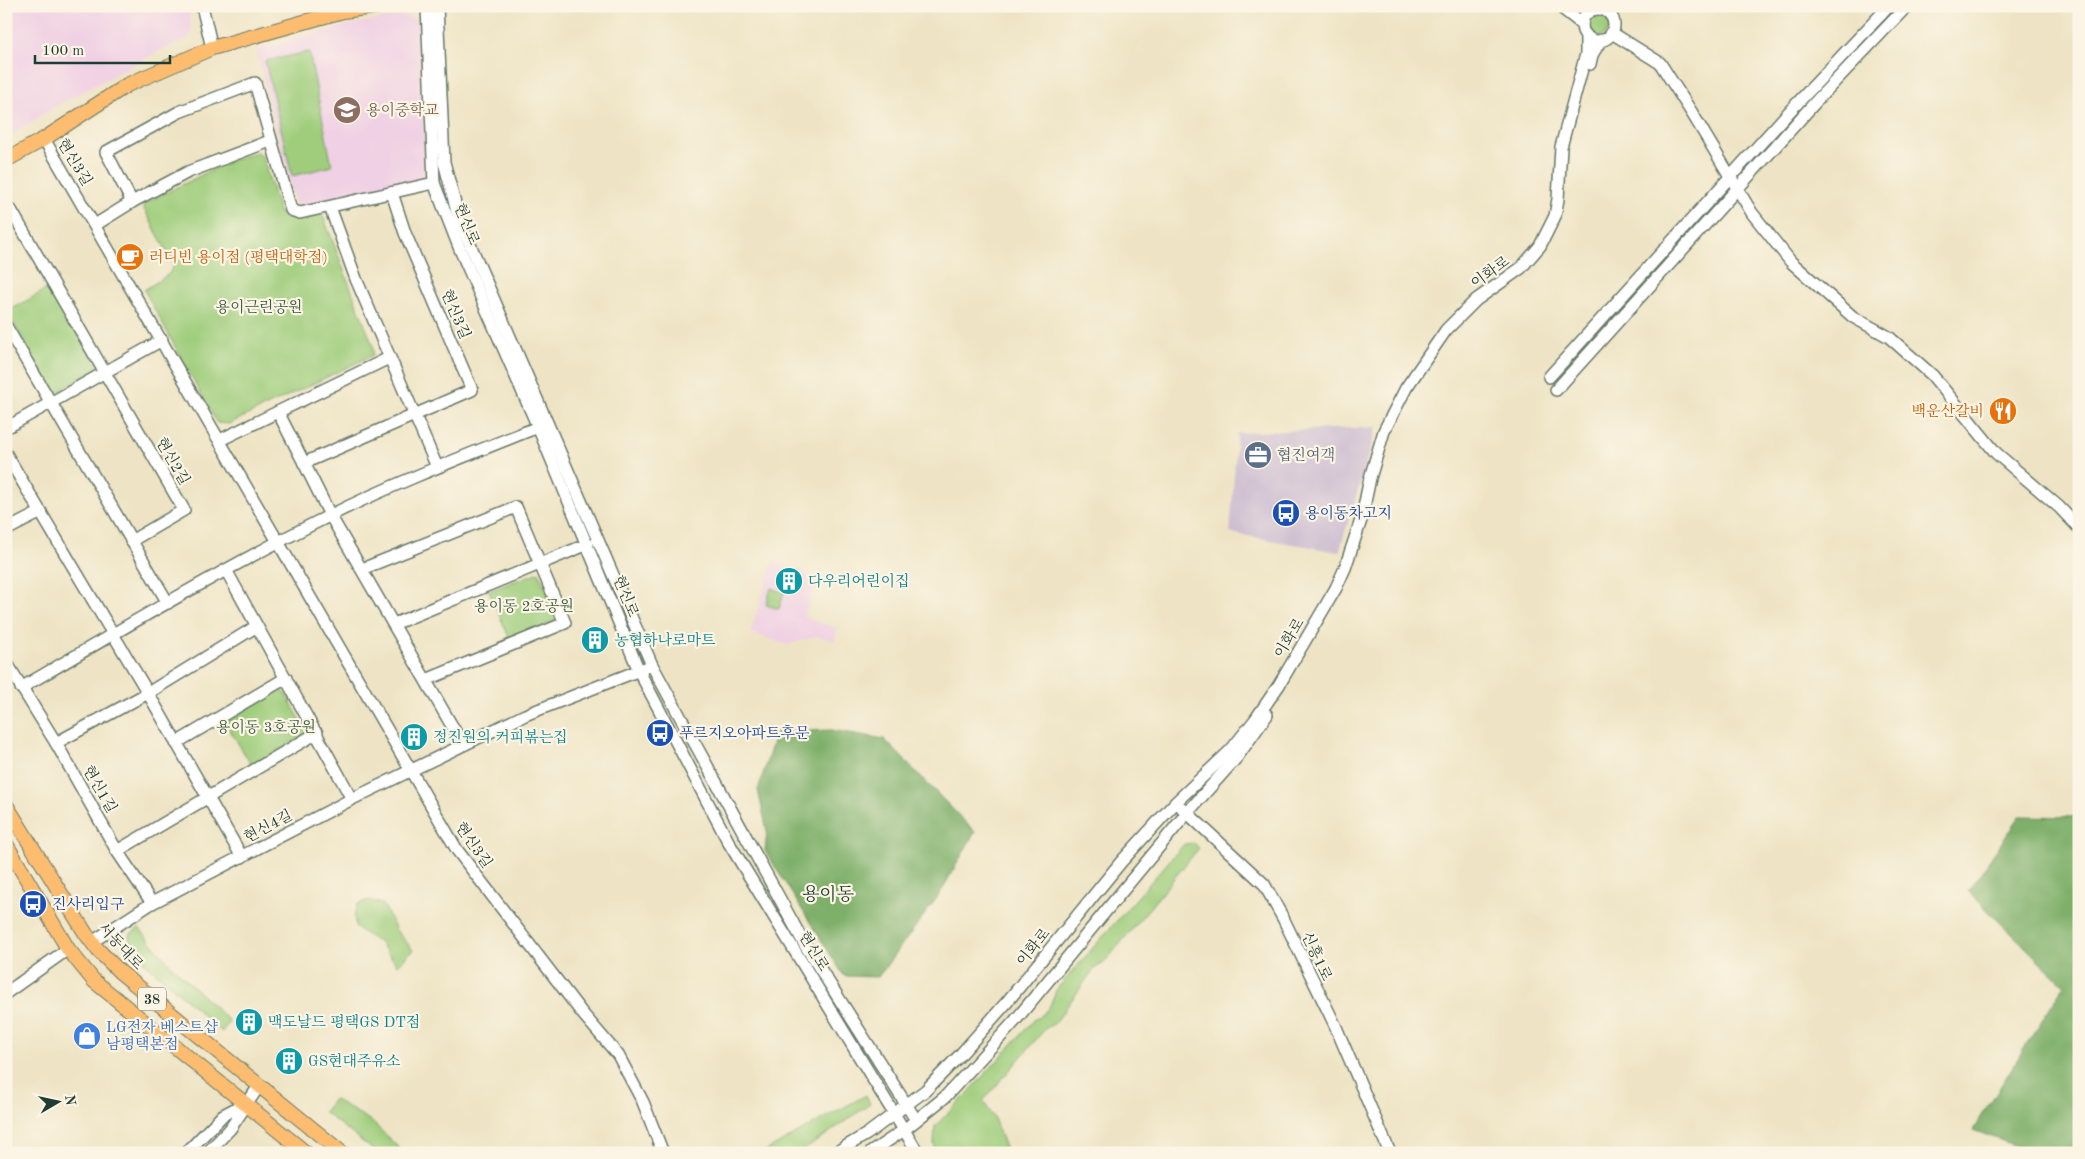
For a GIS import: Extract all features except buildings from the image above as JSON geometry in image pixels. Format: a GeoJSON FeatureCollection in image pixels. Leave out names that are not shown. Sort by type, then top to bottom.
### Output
{"type":"FeatureCollection","features":[{"type":"Feature","properties":{"kind":"main road"},"geometry":{"type":"LineString","coordinates":[[6,160],[44,139],[127,85],[212,48],[343,11],[381,6]]}},
{"type":"Feature","properties":{"kind":"main road","name":"서동대로"},"geometry":{"type":"LineString","coordinates":[[6,805],[92,942],[120,972],[342,1153]]}},
{"type":"Feature","properties":{"kind":"main road","name":"38"},"geometry":{"type":"LineString","coordinates":[[6,844],[68,949],[94,981],[306,1153]]}},
{"type":"Feature","properties":{"kind":"street"},"geometry":{"type":"LineString","coordinates":[[202,6],[212,48]]}},
{"type":"Feature","properties":{"kind":"street","name":"현신로"},"geometry":{"type":"LineString","coordinates":[[427,6],[434,183],[458,247],[588,544],[639,671],[729,843],[918,1153]]}},
{"type":"Feature","properties":{"kind":"street","name":"현신로"},"geometry":{"type":"LineString","coordinates":[[437,6],[444,162],[459,220],[652,665],[805,945],[916,1120]]}},
{"type":"Feature","properties":{"kind":"street"},"geometry":{"type":"LineString","coordinates":[[1560,6],[1582,24],[1586,36],[1593,40],[1602,40],[1612,33],[1614,22],[1609,9],[1590,9],[1582,24]]}},
{"type":"Feature","properties":{"kind":"street"},"geometry":{"type":"LineString","coordinates":[[1549,378],[1730,177],[1889,6]]}},
{"type":"Feature","properties":{"kind":"street"},"geometry":{"type":"LineString","coordinates":[[1556,390],[1736,188],[1907,6]]}},
{"type":"Feature","properties":{"kind":"street"},"geometry":{"type":"LineString","coordinates":[[1612,33],[1660,63],[1752,213],[1791,262],[1853,317],[1889,337],[1932,375],[1996,453],[2059,507],[2079,528]]}},
{"type":"Feature","properties":{"kind":"street","name":"이화로"},"geometry":{"type":"LineString","coordinates":[[835,1153],[867,1134],[926,1090],[968,1047],[1121,862],[1176,802],[1230,750],[1255,720],[1299,652],[1336,588],[1354,547],[1370,478],[1384,431],[1406,388],[1446,330],[1476,300],[1521,268],[1540,246],[1554,216],[1558,199],[1560,146],[1586,54],[1586,36]]}},
{"type":"Feature","properties":{"kind":"street","name":"이화로"},"geometry":{"type":"LineString","coordinates":[[904,1130],[945,1097],[1014,1022],[1187,813],[1237,757],[1259,728],[1346,579],[1356,556],[1384,448],[1413,389],[1459,324],[1483,302],[1524,272],[1538,258],[1548,244],[1558,222],[1562,206],[1567,147],[1574,119],[1592,55],[1602,40]]}},
{"type":"Feature","properties":{"kind":"street","name":"현신3길"},"geometry":{"type":"LineString","coordinates":[[132,202],[106,152],[179,112],[255,82],[270,141]]}},
{"type":"Feature","properties":{"kind":"street","name":"현신3길"},"geometry":{"type":"LineString","coordinates":[[44,139],[457,850],[582,1013],[618,1055],[642,1102],[663,1153]]}},
{"type":"Feature","properties":{"kind":"street"},"geometry":{"type":"LineString","coordinates":[[95,225],[132,202],[188,172],[270,141],[291,210],[300,213],[434,183]]}},
{"type":"Feature","properties":{"kind":"street","name":"현신3길"},"geometry":{"type":"LineString","coordinates":[[304,463],[472,390],[405,233],[392,193]]}},
{"type":"Feature","properties":{"kind":"street"},"geometry":{"type":"LineString","coordinates":[[330,207],[356,280],[437,467]]}},
{"type":"Feature","properties":{"kind":"street","name":"현신2길"},"geometry":{"type":"LineString","coordinates":[[6,212],[10,210],[184,510],[131,541]]}},
{"type":"Feature","properties":{"kind":"street"},"geometry":{"type":"LineString","coordinates":[[6,326],[168,603]]}},
{"type":"Feature","properties":{"kind":"street"},"geometry":{"type":"LineString","coordinates":[[6,428],[162,340]]}},
{"type":"Feature","properties":{"kind":"street"},"geometry":{"type":"LineString","coordinates":[[220,440],[389,358]]}},
{"type":"Feature","properties":{"kind":"street"},"geometry":{"type":"LineString","coordinates":[[278,412],[330,515],[463,744]]}},
{"type":"Feature","properties":{"kind":"street"},"geometry":{"type":"LineString","coordinates":[[21,688],[226,570],[330,515],[437,467],[538,427]]}},
{"type":"Feature","properties":{"kind":"street"},"geometry":{"type":"LineString","coordinates":[[6,454],[148,693],[242,857]]}},
{"type":"Feature","properties":{"kind":"street"},"geometry":{"type":"LineString","coordinates":[[362,569],[516,507],[565,623],[426,680]]}},
{"type":"Feature","properties":{"kind":"street"},"geometry":{"type":"LineString","coordinates":[[6,530],[41,512]]}},
{"type":"Feature","properties":{"kind":"street"},"geometry":{"type":"LineString","coordinates":[[394,624],[540,562],[588,544]]}},
{"type":"Feature","properties":{"kind":"street"},"geometry":{"type":"LineString","coordinates":[[226,570],[352,798]]}},
{"type":"Feature","properties":{"kind":"street"},"geometry":{"type":"LineString","coordinates":[[56,743],[148,693],[257,626]]}},
{"type":"Feature","properties":{"kind":"street","name":"현신1길"},"geometry":{"type":"LineString","coordinates":[[6,662],[56,743],[117,850],[152,903]]}},
{"type":"Feature","properties":{"kind":"street","name":"현신4길"},"geometry":{"type":"LineString","coordinates":[[92,942],[152,903],[352,798],[525,715],[652,665]]}},
{"type":"Feature","properties":{"kind":"street"},"geometry":{"type":"LineString","coordinates":[[176,743],[286,678]]}},
{"type":"Feature","properties":{"kind":"street"},"geometry":{"type":"LineString","coordinates":[[117,850],[317,733]]}},
{"type":"Feature","properties":{"kind":"street","name":"신흥1로"},"geometry":{"type":"LineString","coordinates":[[1176,802],[1264,884],[1283,918],[1335,1025],[1390,1153]]}},
{"type":"Feature","properties":{"kind":"street"},"geometry":{"type":"LineString","coordinates":[[6,993],[68,949]]}},
{"type":"Feature","properties":{"kind":"street"},"geometry":{"type":"LineString","coordinates":[[207,1153],[230,1129],[245,1104],[259,1086]]}},
{"type":"Feature","properties":{"kind":"street"},"geometry":{"type":"LineString","coordinates":[[186,1153],[223,1115],[245,1104]]}},
{"type":"Feature","properties":{"kind":"street"},"geometry":{"type":"LineString","coordinates":[[870,1153],[904,1130]]}},
{"type":"Feature","properties":{"kind":"shaded area"},"geometry":{"type":"Polygon","coordinates":[[[6,6],[188,6],[192,31],[186,40],[165,48],[56,106],[6,138],[6,6]]]}},
{"type":"Feature","properties":{"kind":"shaded area","name":"용이중학교"},"geometry":{"type":"Polygon","coordinates":[[[400,16],[412,17],[419,25],[424,174],[421,178],[301,207],[295,203],[256,50],[347,25],[400,16]]]}},
{"type":"Feature","properties":{"kind":"shaded area"},"geometry":{"type":"Polygon","coordinates":[[[1377,427],[1339,552],[1230,533],[1237,433],[1377,427]]]}},
{"type":"Feature","properties":{"kind":"shaded area"},"geometry":{"type":"Polygon","coordinates":[[[773,562],[817,577],[804,617],[838,629],[834,641],[816,636],[788,645],[750,633],[773,562]]]}},
{"type":"Feature","properties":{"kind":"green space"},"geometry":{"type":"Polygon","coordinates":[[[1598,13],[1603,14],[1609,20],[1609,30],[1603,36],[1598,37],[1593,36],[1587,30],[1586,25],[1587,20],[1593,14],[1598,13]]]}},
{"type":"Feature","properties":{"kind":"green space"},"geometry":{"type":"Polygon","coordinates":[[[309,52],[332,166],[292,176],[265,61],[309,52]]]}},
{"type":"Feature","properties":{"kind":"green space","name":"용이근린공원"},"geometry":{"type":"Polygon","coordinates":[[[257,152],[262,156],[280,214],[292,218],[317,212],[323,216],[373,346],[373,355],[229,424],[217,423],[144,290],[169,274],[174,265],[142,205],[225,163],[257,152]]]}},
{"type":"Feature","properties":{"kind":"green space"},"geometry":{"type":"Polygon","coordinates":[[[52,286],[99,367],[55,394],[7,312],[52,286]]]}},
{"type":"Feature","properties":{"kind":"green space","name":"용이동 2호공원"},"geometry":{"type":"Polygon","coordinates":[[[539,572],[558,620],[510,640],[489,591],[539,572]]]}},
{"type":"Feature","properties":{"kind":"green space"},"geometry":{"type":"Polygon","coordinates":[[[771,588],[784,593],[779,609],[766,605],[771,588]]]}},
{"type":"Feature","properties":{"kind":"green space","name":"용이동 3호공원"},"geometry":{"type":"Polygon","coordinates":[[[282,688],[308,733],[252,766],[223,719],[282,688]]]}},
{"type":"Feature","properties":{"kind":"green space"},"geometry":{"type":"Polygon","coordinates":[[[832,730],[884,739],[975,832],[939,895],[878,977],[844,976],[765,851],[767,831],[758,790],[776,732],[832,730]]]}},
{"type":"Feature","properties":{"kind":"green space"},"geometry":{"type":"Polygon","coordinates":[[[2020,816],[2079,817],[2079,1153],[2035,1153],[1973,1130],[2064,985],[1968,891],[2020,816]]]}},
{"type":"Feature","properties":{"kind":"green space"},"geometry":{"type":"Polygon","coordinates":[[[1194,843],[1199,848],[1104,963],[1094,969],[1055,1023],[1046,1028],[983,1101],[994,1118],[1007,1153],[938,1153],[934,1145],[935,1126],[968,1093],[1034,1020],[1046,1011],[1051,1004],[1056,990],[1184,844],[1194,843]]]}},
{"type":"Feature","properties":{"kind":"green space"},"geometry":{"type":"Polygon","coordinates":[[[368,900],[383,904],[396,930],[413,950],[397,965],[380,943],[356,928],[354,915],[358,904],[368,900]]]}},
{"type":"Feature","properties":{"kind":"green space"},"geometry":{"type":"Polygon","coordinates":[[[139,928],[171,965],[229,1021],[222,1032],[131,950],[129,935],[139,928]]]}},
{"type":"Feature","properties":{"kind":"green space"},"geometry":{"type":"Polygon","coordinates":[[[866,1095],[870,1104],[800,1153],[762,1153],[866,1095]]]}},
{"type":"Feature","properties":{"kind":"green space"},"geometry":{"type":"Polygon","coordinates":[[[334,1099],[371,1121],[404,1153],[377,1153],[324,1112],[334,1099]]]}},
{"type":"Feature","properties":{"kind":"place","name":"용이중학교"},"geometry":{"type":"Point","coordinates":[347,110]}},
{"type":"Feature","properties":{"kind":"place","name":"러디빈 용이점 (평택대학점)"},"geometry":{"type":"Point","coordinates":[130,257]}},
{"type":"Feature","properties":{"kind":"place","name":"백운산갈비"},"geometry":{"type":"Point","coordinates":[2003,411]}},
{"type":"Feature","properties":{"kind":"place","name":"협진여객"},"geometry":{"type":"Point","coordinates":[1258,455]}},
{"type":"Feature","properties":{"kind":"place","name":"용이동차고지"},"geometry":{"type":"Point","coordinates":[1286,513]}},
{"type":"Feature","properties":{"kind":"place","name":"다우리어린이집"},"geometry":{"type":"Point","coordinates":[789,581]}},
{"type":"Feature","properties":{"kind":"place","name":"농협하나로마트"},"geometry":{"type":"Point","coordinates":[595,640]}},
{"type":"Feature","properties":{"kind":"place","name":"푸르지오아파트후문"},"geometry":{"type":"Point","coordinates":[660,733]}},
{"type":"Feature","properties":{"kind":"place","name":"정진원의 커피볶는집"},"geometry":{"type":"Point","coordinates":[414,737]}},
{"type":"Feature","properties":{"kind":"place","name":"진사리입구"},"geometry":{"type":"Point","coordinates":[33,904]}},
{"type":"Feature","properties":{"kind":"place","name":"맥도날드 평택GS DT점"},"geometry":{"type":"Point","coordinates":[249,1022]}},
{"type":"Feature","properties":{"kind":"place","name":"LG전자 베스트샵 남평택본점"},"geometry":{"type":"Point","coordinates":[87,1036]}},
{"type":"Feature","properties":{"kind":"place","name":"GS현대주유소"},"geometry":{"type":"Point","coordinates":[289,1061]}},
{"type":"Feature","properties":{"kind":"district","name":"용이동"},"geometry":{"type":"Point","coordinates":[828,894]}}]}
